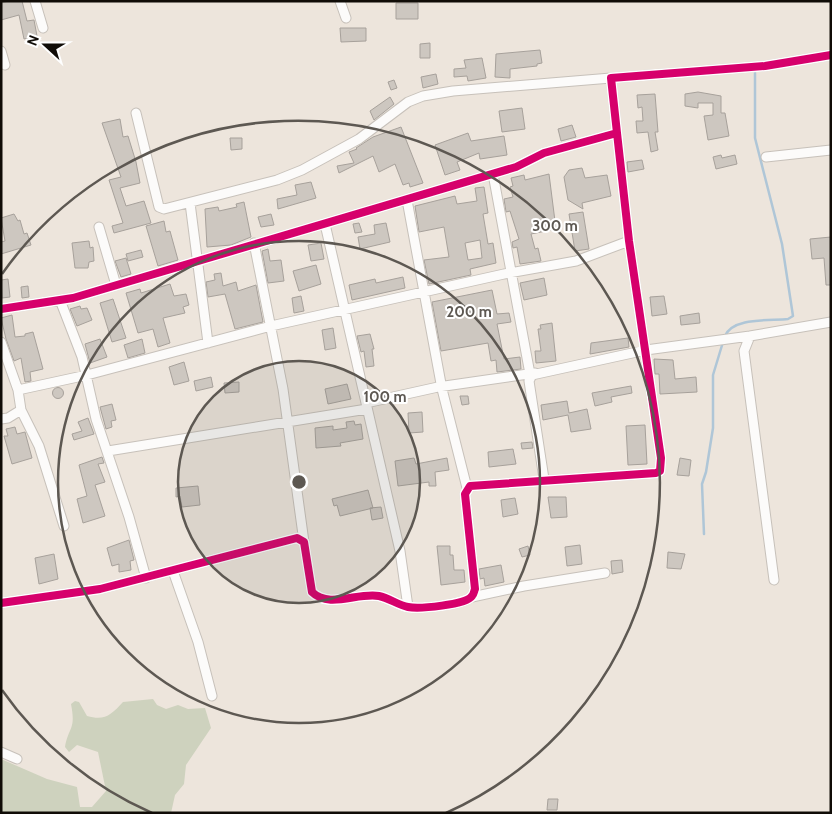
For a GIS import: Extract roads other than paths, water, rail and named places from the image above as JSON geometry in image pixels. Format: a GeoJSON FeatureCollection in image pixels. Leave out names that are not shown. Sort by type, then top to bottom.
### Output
{"type":"FeatureCollection","features":[{"type":"Feature","properties":{"kind":"street"},"geometry":{"type":"LineString","coordinates":[[35,1],[43,28]]}},
{"type":"Feature","properties":{"kind":"street"},"geometry":{"type":"LineString","coordinates":[[340,1],[346,18]]}},
{"type":"Feature","properties":{"kind":"street"},"geometry":{"type":"LineString","coordinates":[[1,51],[5,65]]}},
{"type":"Feature","properties":{"kind":"street"},"geometry":{"type":"LineString","coordinates":[[136,113],[159,207],[164,209],[277,180],[302,170],[359,139],[408,102],[423,96],[454,91],[765,66],[831,55]]}},
{"type":"Feature","properties":{"kind":"street"},"geometry":{"type":"LineString","coordinates":[[467,488],[486,483],[656,473],[660,471],[662,458],[629,241],[611,78]]}},
{"type":"Feature","properties":{"kind":"street"},"geometry":{"type":"LineString","coordinates":[[1,309],[60,300],[116,285],[516,167],[544,153],[617,133]]}},
{"type":"Feature","properties":{"kind":"street"},"geometry":{"type":"LineString","coordinates":[[766,157],[831,150]]}},
{"type":"Feature","properties":{"kind":"street"},"geometry":{"type":"LineString","coordinates":[[492,174],[510,273],[533,373],[529,381],[544,479]]}},
{"type":"Feature","properties":{"kind":"street"},"geometry":{"type":"LineString","coordinates":[[407,200],[441,387],[467,488],[465,494],[475,589],[472,597]]}},
{"type":"Feature","properties":{"kind":"street"},"geometry":{"type":"LineString","coordinates":[[190,203],[208,343]]}},
{"type":"Feature","properties":{"kind":"street"},"geometry":{"type":"LineString","coordinates":[[325,224],[400,551],[408,607]]}},
{"type":"Feature","properties":{"kind":"street"},"geometry":{"type":"LineString","coordinates":[[99,227],[116,285]]}},
{"type":"Feature","properties":{"kind":"street"},"geometry":{"type":"LineString","coordinates":[[18,390],[87,375],[271,326],[510,273],[576,261],[629,241]]}},
{"type":"Feature","properties":{"kind":"street"},"geometry":{"type":"LineString","coordinates":[[254,243],[271,326],[297,480],[312,592],[317,598],[327,600],[379,596],[408,607],[420,608],[464,602],[472,597],[524,586],[605,573]]}},
{"type":"Feature","properties":{"kind":"street"},"geometry":{"type":"LineString","coordinates":[[60,300],[87,375],[96,419],[108,451],[146,578]]}},
{"type":"Feature","properties":{"kind":"street"},"geometry":{"type":"LineString","coordinates":[[108,451],[286,422],[367,406],[441,387],[533,373],[646,350],[750,336],[831,322]]}},
{"type":"Feature","properties":{"kind":"street"},"geometry":{"type":"LineString","coordinates":[[750,336],[744,350],[774,580]]}},
{"type":"Feature","properties":{"kind":"street"},"geometry":{"type":"LineString","coordinates":[[1,342],[18,390],[21,410],[39,446],[64,526]]}},
{"type":"Feature","properties":{"kind":"street"},"geometry":{"type":"LineString","coordinates":[[1,419],[8,418],[21,410]]}},
{"type":"Feature","properties":{"kind":"street"},"geometry":{"type":"LineString","coordinates":[[1,603],[100,589],[297,538],[304,542]]}},
{"type":"Feature","properties":{"kind":"street"},"geometry":{"type":"LineString","coordinates":[[173,571],[198,642],[212,696]]}},
{"type":"Feature","properties":{"kind":"street"},"geometry":{"type":"LineString","coordinates":[[1,752],[17,759]]}},
{"type":"Feature","properties":{"kind":"waterway"},"geometry":{"type":"LineString","coordinates":[[725,336],[729,330],[744,323],[788,319],[793,316],[782,244],[755,138],[755,73]]}},
{"type":"Feature","properties":{"kind":"waterway"},"geometry":{"type":"LineString","coordinates":[[704,534],[702,484],[706,472],[713,428],[713,375],[723,342]]}}]}
